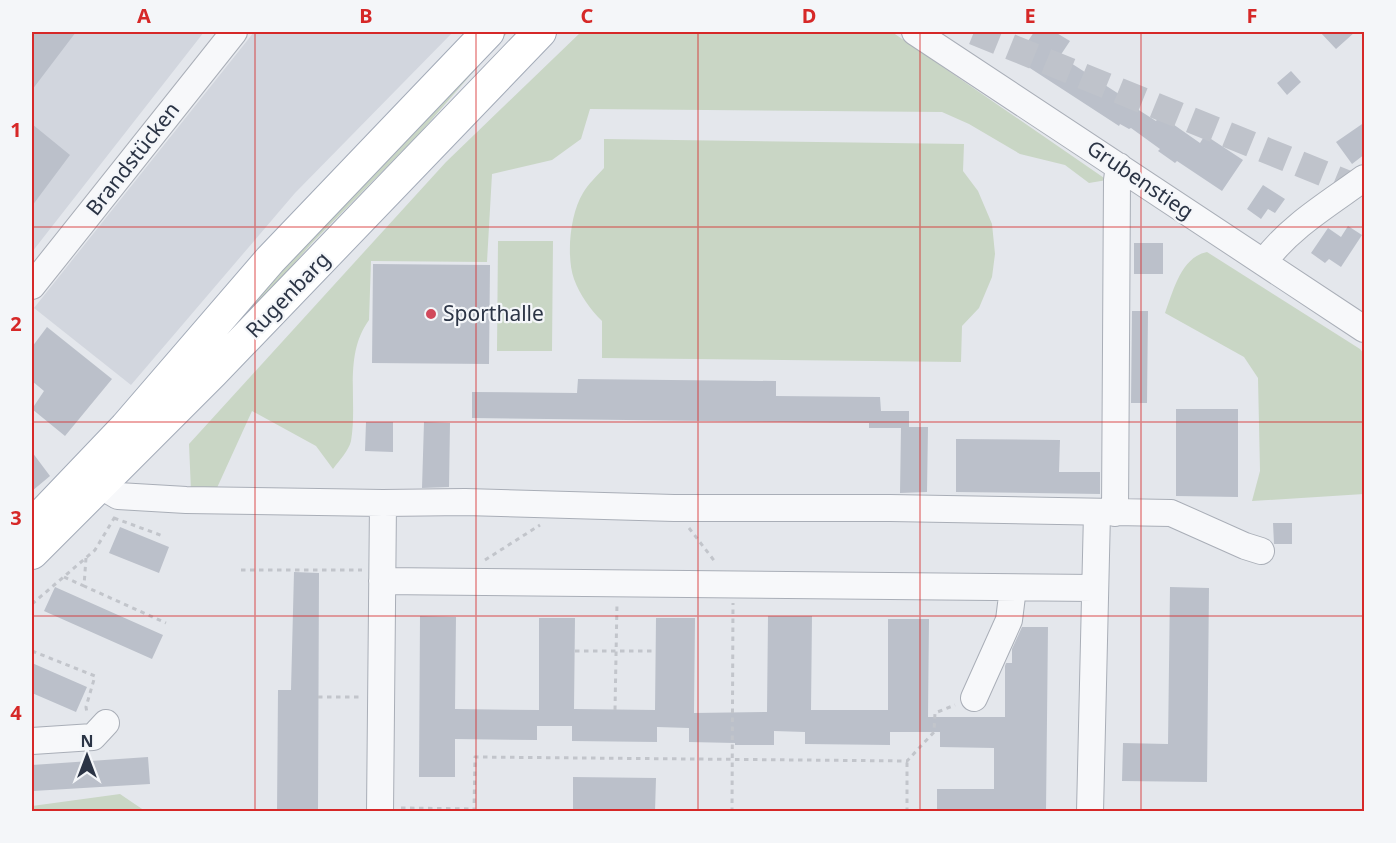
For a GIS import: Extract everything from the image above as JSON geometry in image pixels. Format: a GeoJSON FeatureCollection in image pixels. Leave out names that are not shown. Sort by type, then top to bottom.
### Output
{"type":"FeatureCollection","features":[{"type":"Feature","properties":{"kind":"main road","name":"Rugenbarg"},"geometry":{"type":"LineString","coordinates":[[32,526],[126,427],[270,260],[488,32]]}},
{"type":"Feature","properties":{"kind":"main road","name":"Rugenbarg"},"geometry":{"type":"LineString","coordinates":[[32,553],[111,500],[213,372],[540,32]]}},
{"type":"Feature","properties":{"kind":"street","name":"Brandstücken"},"geometry":{"type":"LineString","coordinates":[[32,286],[234,32]]}},
{"type":"Feature","properties":{"kind":"street","name":"Grubenstieg"},"geometry":{"type":"LineString","coordinates":[[915,32],[1365,329]]}},
{"type":"Feature","properties":{"kind":"street"},"geometry":{"type":"LineString","coordinates":[[1090,812],[1094,588],[1106,513],[1119,166]]}},
{"type":"Feature","properties":{"kind":"street"},"geometry":{"type":"LineString","coordinates":[[1264,262],[1294,230],[1365,178]]}},
{"type":"Feature","properties":{"kind":"street"},"geometry":{"type":"LineString","coordinates":[[111,500],[465,502],[674,508],[890,508],[1172,513],[1261,551]]}},
{"type":"Feature","properties":{"kind":"street"},"geometry":{"type":"LineString","coordinates":[[380,810],[383,503]]}},
{"type":"Feature","properties":{"kind":"street"},"geometry":{"type":"LineString","coordinates":[[382,576],[733,586],[1094,588]]}},
{"type":"Feature","properties":{"kind":"street"},"geometry":{"type":"LineString","coordinates":[[974,698],[1009,620],[1013,588]]}},
{"type":"Feature","properties":{"kind":"street"},"geometry":{"type":"LineString","coordinates":[[32,741],[100,730]]}},
{"type":"Feature","properties":{"kind":"path"},"geometry":{"type":"LineString","coordinates":[[32,604],[95,550],[111,500],[164,536]]}},
{"type":"Feature","properties":{"kind":"path"},"geometry":{"type":"LineString","coordinates":[[674,508],[733,586],[732,812]]}},
{"type":"Feature","properties":{"kind":"path"},"geometry":{"type":"LineString","coordinates":[[480,563],[549,519]]}},
{"type":"Feature","properties":{"kind":"path"},"geometry":{"type":"LineString","coordinates":[[84,586],[86,558]]}},
{"type":"Feature","properties":{"kind":"path"},"geometry":{"type":"LineString","coordinates":[[241,570],[382,576]]}},
{"type":"Feature","properties":{"kind":"path"},"geometry":{"type":"LineString","coordinates":[[63,577],[166,623]]}},
{"type":"Feature","properties":{"kind":"path"},"geometry":{"type":"LineString","coordinates":[[615,710],[617,584]]}},
{"type":"Feature","properties":{"kind":"path"},"geometry":{"type":"LineString","coordinates":[[32,651],[95,676],[86,707],[100,730]]}},
{"type":"Feature","properties":{"kind":"path"},"geometry":{"type":"LineString","coordinates":[[575,651],[656,651]]}},
{"type":"Feature","properties":{"kind":"path"},"geometry":{"type":"LineString","coordinates":[[318,697],[381,697]]}},
{"type":"Feature","properties":{"kind":"path"},"geometry":{"type":"LineString","coordinates":[[907,812],[907,761],[934,732],[935,713],[974,698]]}},
{"type":"Feature","properties":{"kind":"path"},"geometry":{"type":"LineString","coordinates":[[380,810],[474,810],[475,757],[907,761]]}},
{"type":"Feature","properties":{"kind":"shaded area"},"geometry":{"type":"Polygon","coordinates":[[[32,32],[204,32],[32,252],[32,32]]]}},
{"type":"Feature","properties":{"kind":"shaded area"},"geometry":{"type":"Polygon","coordinates":[[[254,32],[453,32],[295,193],[131,385],[34,308],[254,32]]]}},
{"type":"Feature","properties":{"kind":"green space"},"geometry":{"type":"Polygon","coordinates":[[[502,32],[508,32],[420,133],[312,243],[207,364],[162,405],[343,192],[502,32]]]}},
{"type":"Feature","properties":{"kind":"green space"},"geometry":{"type":"Polygon","coordinates":[[[581,32],[892,32],[1107,180],[1089,183],[1065,165],[1020,154],[969,124],[942,112],[590,109],[581,139],[552,160],[492,174],[487,262],[371,261],[369,320],[356,348],[354,363],[351,441],[333,469],[316,446],[252,411],[216,490],[191,491],[189,444],[446,162],[581,32]]]}},
{"type":"Feature","properties":{"kind":"green space"},"geometry":{"type":"Polygon","coordinates":[[[604,139],[964,144],[963,171],[978,191],[992,224],[995,254],[992,277],[979,308],[962,326],[961,362],[602,358],[602,321],[593,312],[576,285],[570,259],[570,247],[572,223],[579,202],[587,186],[604,168],[604,139]]]}},
{"type":"Feature","properties":{"kind":"green space"},"geometry":{"type":"Polygon","coordinates":[[[498,241],[553,241],[552,351],[497,351],[498,241]]]}},
{"type":"Feature","properties":{"kind":"green space"},"geometry":{"type":"Polygon","coordinates":[[[1207,252],[1360,349],[1364,354],[1364,494],[1252,501],[1260,471],[1258,378],[1244,357],[1165,313],[1184,268],[1198,255],[1207,252]]]}},
{"type":"Feature","properties":{"kind":"green space"},"geometry":{"type":"Polygon","coordinates":[[[120,794],[145,811],[32,811],[32,806],[120,794]]]}},
{"type":"Feature","properties":{"kind":"building"},"geometry":{"type":"Polygon","coordinates":[[[32,32],[76,32],[32,90],[32,32]]]}},
{"type":"Feature","properties":{"kind":"building"},"geometry":{"type":"Polygon","coordinates":[[[1034,32],[1055,32],[1070,41],[1060,56],[1136,105],[1134,107],[1156,121],[1160,115],[1200,143],[1205,135],[1243,160],[1222,191],[1177,161],[1175,163],[1131,128],[1120,124],[1119,126],[1016,59],[1034,32]]]}},
{"type":"Feature","properties":{"kind":"building"},"geometry":{"type":"Polygon","coordinates":[[[1320,32],[1355,32],[1336,49],[1320,32]]]}},
{"type":"Feature","properties":{"kind":"building"},"geometry":{"type":"Polygon","coordinates":[[[1291,71],[1301,82],[1287,95],[1277,83],[1291,71]]]}},
{"type":"Feature","properties":{"kind":"building"},"geometry":{"type":"Polygon","coordinates":[[[1365,122],[1365,154],[1352,164],[1336,142],[1365,122]]]}},
{"type":"Feature","properties":{"kind":"building"},"geometry":{"type":"Polygon","coordinates":[[[32,124],[70,155],[32,206],[32,124]]]}},
{"type":"Feature","properties":{"kind":"building"},"geometry":{"type":"Polygon","coordinates":[[[1263,185],[1285,199],[1275,213],[1268,209],[1261,219],[1247,209],[1263,185]]]}},
{"type":"Feature","properties":{"kind":"building"},"geometry":{"type":"Polygon","coordinates":[[[1348,226],[1362,235],[1341,267],[1329,259],[1325,263],[1311,253],[1328,228],[1341,237],[1348,226]]]}},
{"type":"Feature","properties":{"kind":"building"},"geometry":{"type":"Polygon","coordinates":[[[1134,243],[1163,243],[1163,274],[1134,274],[1134,243]]]}},
{"type":"Feature","properties":{"kind":"building","name":"Sporthalle"},"geometry":{"type":"Polygon","coordinates":[[[373,264],[490,265],[489,364],[372,363],[373,264]]]}},
{"type":"Feature","properties":{"kind":"building"},"geometry":{"type":"Polygon","coordinates":[[[1132,311],[1148,311],[1147,403],[1131,403],[1132,311]]]}},
{"type":"Feature","properties":{"kind":"building"},"geometry":{"type":"Polygon","coordinates":[[[47,327],[112,379],[65,436],[32,409],[44,391],[32,381],[32,347],[47,327]]]}},
{"type":"Feature","properties":{"kind":"building"},"geometry":{"type":"Polygon","coordinates":[[[578,379],[776,381],[776,396],[880,397],[881,411],[909,411],[909,427],[928,427],[927,492],[900,493],[901,428],[869,428],[869,423],[472,418],[472,392],[577,393],[578,379]]]}},
{"type":"Feature","properties":{"kind":"building"},"geometry":{"type":"Polygon","coordinates":[[[1176,409],[1238,409],[1238,497],[1176,496],[1176,409]]]}},
{"type":"Feature","properties":{"kind":"building"},"geometry":{"type":"Polygon","coordinates":[[[366,422],[393,422],[393,452],[365,451],[366,422]]]}},
{"type":"Feature","properties":{"kind":"building"},"geometry":{"type":"Polygon","coordinates":[[[424,422],[450,423],[449,487],[422,488],[424,422]]]}},
{"type":"Feature","properties":{"kind":"building"},"geometry":{"type":"Polygon","coordinates":[[[956,439],[1060,440],[1059,472],[1100,472],[1100,494],[956,492],[956,439]]]}},
{"type":"Feature","properties":{"kind":"building"},"geometry":{"type":"Polygon","coordinates":[[[32,452],[50,476],[32,491],[32,452]]]}},
{"type":"Feature","properties":{"kind":"building"},"geometry":{"type":"Polygon","coordinates":[[[1273,523],[1292,523],[1292,544],[1274,544],[1273,523]]]}},
{"type":"Feature","properties":{"kind":"building"},"geometry":{"type":"Polygon","coordinates":[[[120,527],[169,547],[159,573],[109,553],[120,527]]]}},
{"type":"Feature","properties":{"kind":"building"},"geometry":{"type":"Polygon","coordinates":[[[294,572],[319,573],[318,812],[277,812],[278,690],[291,690],[294,572]]]}},
{"type":"Feature","properties":{"kind":"building"},"geometry":{"type":"Polygon","coordinates":[[[55,587],[163,635],[152,659],[44,611],[55,587]]]}},
{"type":"Feature","properties":{"kind":"building"},"geometry":{"type":"Polygon","coordinates":[[[1170,587],[1209,588],[1207,782],[1122,781],[1123,743],[1168,744],[1170,587]]]}},
{"type":"Feature","properties":{"kind":"building"},"geometry":{"type":"Polygon","coordinates":[[[420,616],[456,617],[455,709],[539,710],[539,618],[575,618],[574,709],[655,710],[656,618],[695,618],[694,713],[767,712],[768,616],[812,616],[811,710],[888,710],[888,619],[929,619],[928,717],[1005,717],[1005,666],[1006,663],[1012,663],[1012,649],[1022,627],[1048,627],[1046,812],[937,812],[937,789],[994,789],[994,748],[940,747],[940,732],[890,732],[890,745],[805,744],[805,732],[774,731],[774,745],[735,745],[735,743],[689,742],[689,728],[657,727],[657,742],[572,741],[572,726],[537,726],[537,740],[455,739],[455,777],[419,777],[420,616]]]}},
{"type":"Feature","properties":{"kind":"building"},"geometry":{"type":"Polygon","coordinates":[[[32,663],[87,687],[76,712],[32,693],[32,663]]]}},
{"type":"Feature","properties":{"kind":"building"},"geometry":{"type":"Polygon","coordinates":[[[148,757],[150,784],[33,791],[32,765],[148,757]]]}},
{"type":"Feature","properties":{"kind":"building"},"geometry":{"type":"Polygon","coordinates":[[[573,777],[656,778],[655,812],[573,812],[573,777]]]}},
{"type":"Feature","properties":{"kind":"tunnel"},"geometry":{"type":"LineString","coordinates":[[974,32],[1364,190]]}},
{"type":"Feature","properties":{"kind":"place","name":"Sporthalle"},"geometry":{"type":"Point","coordinates":[431,314]}}]}
